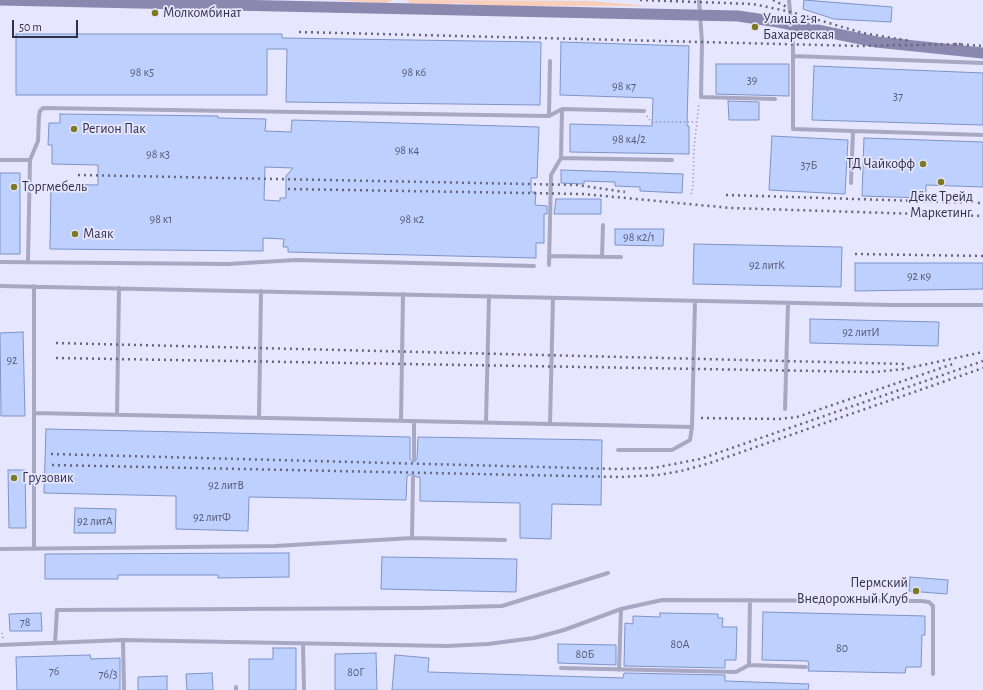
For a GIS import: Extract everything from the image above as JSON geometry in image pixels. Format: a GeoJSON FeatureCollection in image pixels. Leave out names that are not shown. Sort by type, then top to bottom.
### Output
{"type":"FeatureCollection","features":[{"type":"Feature","properties":{"kind":"main road"},"geometry":{"type":"LineString","coordinates":[[0,0],[700,15],[756,18],[889,44],[983,53]]}},
{"type":"Feature","properties":{"kind":"lane"},"geometry":{"type":"LineString","coordinates":[[699,0],[702,42],[701,97],[775,99]]}},
{"type":"Feature","properties":{"kind":"lane"},"geometry":{"type":"LineString","coordinates":[[789,0],[794,56],[793,129],[983,135]]}},
{"type":"Feature","properties":{"kind":"lane"},"geometry":{"type":"LineString","coordinates":[[794,56],[983,63]]}},
{"type":"Feature","properties":{"kind":"lane"},"geometry":{"type":"LineString","coordinates":[[549,116],[550,61]]}},
{"type":"Feature","properties":{"kind":"lane"},"geometry":{"type":"LineString","coordinates":[[28,261],[30,160],[38,141],[40,111],[43,108],[549,116],[562,109],[644,111]]}},
{"type":"Feature","properties":{"kind":"lane"},"geometry":{"type":"LineString","coordinates":[[549,265],[551,175],[561,158],[562,109]]}},
{"type":"Feature","properties":{"kind":"lane"},"geometry":{"type":"LineString","coordinates":[[851,183],[853,131]]}},
{"type":"Feature","properties":{"kind":"lane"},"geometry":{"type":"LineString","coordinates":[[561,158],[672,160]]}},
{"type":"Feature","properties":{"kind":"lane"},"geometry":{"type":"LineString","coordinates":[[0,160],[30,160]]}},
{"type":"Feature","properties":{"kind":"lane"},"geometry":{"type":"LineString","coordinates":[[602,257],[603,225]]}},
{"type":"Feature","properties":{"kind":"lane"},"geometry":{"type":"LineString","coordinates":[[549,256],[621,257]]}},
{"type":"Feature","properties":{"kind":"lane"},"geometry":{"type":"LineString","coordinates":[[0,262],[28,261],[228,264],[296,260],[534,266]]}},
{"type":"Feature","properties":{"kind":"lane"},"geometry":{"type":"LineString","coordinates":[[0,286],[983,306]]}},
{"type":"Feature","properties":{"kind":"lane"},"geometry":{"type":"LineString","coordinates":[[34,286],[34,549]]}},
{"type":"Feature","properties":{"kind":"lane"},"geometry":{"type":"LineString","coordinates":[[117,415],[120,288]]}},
{"type":"Feature","properties":{"kind":"lane"},"geometry":{"type":"LineString","coordinates":[[259,418],[261,291]]}},
{"type":"Feature","properties":{"kind":"lane"},"geometry":{"type":"LineString","coordinates":[[401,421],[403,294]]}},
{"type":"Feature","properties":{"kind":"lane"},"geometry":{"type":"LineString","coordinates":[[486,422],[489,296]]}},
{"type":"Feature","properties":{"kind":"lane"},"geometry":{"type":"LineString","coordinates":[[550,424],[552,298]]}},
{"type":"Feature","properties":{"kind":"lane"},"geometry":{"type":"LineString","coordinates":[[618,450],[672,450],[690,440],[692,427],[694,301]]}},
{"type":"Feature","properties":{"kind":"lane"},"geometry":{"type":"LineString","coordinates":[[785,409],[788,303]]}},
{"type":"Feature","properties":{"kind":"lane"},"geometry":{"type":"LineString","coordinates":[[34,413],[692,427]]}},
{"type":"Feature","properties":{"kind":"lane"},"geometry":{"type":"LineString","coordinates":[[414,421],[414,459]]}},
{"type":"Feature","properties":{"kind":"lane"},"geometry":{"type":"LineString","coordinates":[[412,538],[413,476]]}},
{"type":"Feature","properties":{"kind":"lane"},"geometry":{"type":"LineString","coordinates":[[0,549],[275,546],[412,538],[505,540]]}},
{"type":"Feature","properties":{"kind":"lane"},"geometry":{"type":"LineString","coordinates":[[55,643],[57,610],[414,608],[502,606],[608,573]]}},
{"type":"Feature","properties":{"kind":"lane"},"geometry":{"type":"LineString","coordinates":[[0,645],[123,640],[446,646],[488,644],[534,638],[564,630],[621,609],[662,600],[929,602],[933,606],[934,614],[933,674]]}},
{"type":"Feature","properties":{"kind":"lane"},"geometry":{"type":"LineString","coordinates":[[749,665],[750,600]]}},
{"type":"Feature","properties":{"kind":"lane"},"geometry":{"type":"LineString","coordinates":[[619,670],[621,609]]}},
{"type":"Feature","properties":{"kind":"lane"},"geometry":{"type":"LineString","coordinates":[[123,640],[124,690]]}},
{"type":"Feature","properties":{"kind":"lane"},"geometry":{"type":"LineString","coordinates":[[303,644],[304,690]]}},
{"type":"Feature","properties":{"kind":"lane"},"geometry":{"type":"LineString","coordinates":[[561,668],[736,672],[749,665],[806,667]]}},
{"type":"Feature","properties":{"kind":"path"},"geometry":{"type":"LineString","coordinates":[[691,194],[693,186],[696,122],[701,97]]}},
{"type":"Feature","properties":{"kind":"path"},"geometry":{"type":"LineString","coordinates":[[644,111],[650,122],[696,122]]}},
{"type":"Feature","properties":{"kind":"shaded area"},"geometry":{"type":"Polygon","coordinates":[[[331,0],[391,0],[391,1],[386,3],[331,0]]]}},
{"type":"Feature","properties":{"kind":"shaded area"},"geometry":{"type":"Polygon","coordinates":[[[406,0],[591,1],[650,6],[493,6],[457,3],[439,5],[410,3],[406,0]]]}},
{"type":"Feature","properties":{"kind":"building"},"geometry":{"type":"Polygon","coordinates":[[[804,0],[892,7],[891,22],[834,19],[803,9],[804,0]]]}},
{"type":"Feature","properties":{"kind":"building"},"geometry":{"type":"Polygon","coordinates":[[[16,34],[282,34],[282,38],[541,42],[540,105],[286,102],[287,49],[267,49],[267,95],[16,95],[16,34]]]}},
{"type":"Feature","properties":{"kind":"building"},"geometry":{"type":"Polygon","coordinates":[[[561,42],[689,46],[687,126],[689,126],[689,154],[570,152],[570,124],[652,126],[653,98],[560,95],[561,42]]]}},
{"type":"Feature","properties":{"kind":"building"},"geometry":{"type":"Polygon","coordinates":[[[716,64],[789,64],[789,96],[716,94],[716,64]]]}},
{"type":"Feature","properties":{"kind":"building"},"geometry":{"type":"Polygon","coordinates":[[[814,66],[983,73],[983,125],[812,120],[814,66]]]}},
{"type":"Feature","properties":{"kind":"building"},"geometry":{"type":"Polygon","coordinates":[[[728,101],[759,102],[759,120],[729,120],[728,101]]]}},
{"type":"Feature","properties":{"kind":"building"},"geometry":{"type":"Polygon","coordinates":[[[60,114],[218,116],[218,118],[266,119],[265,131],[291,132],[292,120],[539,127],[537,178],[531,178],[531,192],[536,192],[535,205],[547,206],[547,214],[544,214],[544,243],[536,243],[536,258],[288,252],[288,247],[283,247],[284,239],[263,238],[263,251],[50,249],[51,184],[98,185],[98,165],[52,164],[52,145],[48,145],[49,123],[60,123],[60,114]],[[265,167],[264,200],[280,201],[280,198],[286,198],[286,176],[293,168],[265,167]]]}},
{"type":"Feature","properties":{"kind":"building"},"geometry":{"type":"Polygon","coordinates":[[[772,136],[848,140],[845,194],[769,190],[772,136]]]}},
{"type":"Feature","properties":{"kind":"building","name":"ТД Чайкофф"},"geometry":{"type":"Polygon","coordinates":[[[864,138],[983,142],[983,187],[926,185],[926,198],[862,196],[864,138]]]}},
{"type":"Feature","properties":{"kind":"building"},"geometry":{"type":"Polygon","coordinates":[[[561,170],[683,174],[682,193],[640,191],[640,187],[615,186],[615,182],[584,181],[584,184],[561,183],[561,170]]]}},
{"type":"Feature","properties":{"kind":"building"},"geometry":{"type":"Polygon","coordinates":[[[0,173],[20,173],[20,254],[0,254],[0,173]]]}},
{"type":"Feature","properties":{"kind":"building"},"geometry":{"type":"Polygon","coordinates":[[[556,199],[601,199],[601,214],[554,214],[556,199]]]}},
{"type":"Feature","properties":{"kind":"building"},"geometry":{"type":"Polygon","coordinates":[[[615,229],[664,229],[663,246],[615,245],[615,229]]]}},
{"type":"Feature","properties":{"kind":"building"},"geometry":{"type":"Polygon","coordinates":[[[694,244],[842,247],[841,287],[693,284],[694,244]]]}},
{"type":"Feature","properties":{"kind":"building"},"geometry":{"type":"Polygon","coordinates":[[[855,263],[983,263],[983,289],[855,291],[855,263]]]}},
{"type":"Feature","properties":{"kind":"building"},"geometry":{"type":"Polygon","coordinates":[[[810,319],[939,322],[938,346],[810,343],[810,319]]]}},
{"type":"Feature","properties":{"kind":"building"},"geometry":{"type":"Polygon","coordinates":[[[23,332],[25,416],[1,416],[0,333],[23,332]]]}},
{"type":"Feature","properties":{"kind":"building"},"geometry":{"type":"Polygon","coordinates":[[[46,429],[410,437],[410,459],[414,462],[417,459],[418,437],[602,440],[601,505],[552,504],[551,539],[520,538],[520,503],[420,501],[420,477],[416,477],[413,474],[407,476],[406,500],[249,497],[248,531],[176,529],[176,496],[44,493],[46,429]]]}},
{"type":"Feature","properties":{"kind":"building"},"geometry":{"type":"Polygon","coordinates":[[[8,470],[25,470],[26,528],[9,528],[8,470]]]}},
{"type":"Feature","properties":{"kind":"building"},"geometry":{"type":"Polygon","coordinates":[[[75,508],[116,509],[115,533],[74,533],[75,508]]]}},
{"type":"Feature","properties":{"kind":"building"},"geometry":{"type":"Polygon","coordinates":[[[289,553],[289,577],[218,578],[218,575],[118,575],[118,579],[45,579],[45,554],[289,553]]]}},
{"type":"Feature","properties":{"kind":"building"},"geometry":{"type":"Polygon","coordinates":[[[382,557],[517,559],[516,592],[381,589],[382,557]]]}},
{"type":"Feature","properties":{"kind":"building"},"geometry":{"type":"Polygon","coordinates":[[[910,577],[948,580],[947,594],[909,591],[910,577]]]}},
{"type":"Feature","properties":{"kind":"building"},"geometry":{"type":"Polygon","coordinates":[[[763,612],[925,616],[925,635],[922,635],[921,667],[906,667],[905,673],[808,671],[808,661],[762,660],[763,612]]]}},
{"type":"Feature","properties":{"kind":"building"},"geometry":{"type":"Polygon","coordinates":[[[41,613],[42,631],[10,631],[9,614],[41,613]]]}},
{"type":"Feature","properties":{"kind":"building"},"geometry":{"type":"Polygon","coordinates":[[[660,613],[718,614],[718,618],[723,618],[722,627],[737,627],[736,660],[725,660],[725,668],[624,666],[625,623],[633,624],[633,616],[660,617],[660,613]]]}},
{"type":"Feature","properties":{"kind":"building"},"geometry":{"type":"Polygon","coordinates":[[[558,644],[616,645],[616,665],[558,663],[558,644]]]}},
{"type":"Feature","properties":{"kind":"building"},"geometry":{"type":"Polygon","coordinates":[[[273,648],[296,648],[296,690],[249,690],[249,659],[273,659],[273,648]]]}},
{"type":"Feature","properties":{"kind":"building"},"geometry":{"type":"Polygon","coordinates":[[[376,653],[377,690],[335,690],[335,654],[376,653]]]}},
{"type":"Feature","properties":{"kind":"building"},"geometry":{"type":"Polygon","coordinates":[[[90,655],[91,659],[120,658],[120,690],[17,690],[16,657],[90,655]]]}},
{"type":"Feature","properties":{"kind":"building"},"geometry":{"type":"Polygon","coordinates":[[[395,655],[429,658],[428,672],[623,678],[624,673],[725,675],[725,681],[809,684],[808,690],[392,690],[395,655]]]}},
{"type":"Feature","properties":{"kind":"building"},"geometry":{"type":"Polygon","coordinates":[[[212,673],[213,690],[187,690],[186,674],[212,673]]]}},
{"type":"Feature","properties":{"kind":"building"},"geometry":{"type":"Polygon","coordinates":[[[167,676],[167,690],[138,690],[138,677],[167,676]]]}},
{"type":"Feature","properties":{"kind":"railway"},"geometry":{"type":"LineString","coordinates":[[640,0],[753,4],[791,12],[863,33],[911,41]]}},
{"type":"Feature","properties":{"kind":"railway"},"geometry":{"type":"LineString","coordinates":[[773,0],[789,8]]}},
{"type":"Feature","properties":{"kind":"railway"},"geometry":{"type":"LineString","coordinates":[[299,32],[861,46],[961,44]]}},
{"type":"Feature","properties":{"kind":"railway"},"geometry":{"type":"LineString","coordinates":[[955,44],[983,46]]}},
{"type":"Feature","properties":{"kind":"railway"},"geometry":{"type":"LineString","coordinates":[[78,175],[577,185],[625,192]]}},
{"type":"Feature","properties":{"kind":"railway"},"geometry":{"type":"LineString","coordinates":[[288,189],[583,194],[731,208],[983,216]]}},
{"type":"Feature","properties":{"kind":"railway"},"geometry":{"type":"LineString","coordinates":[[726,195],[983,203]]}},
{"type":"Feature","properties":{"kind":"railway"},"geometry":{"type":"LineString","coordinates":[[855,254],[983,256]]}},
{"type":"Feature","properties":{"kind":"railway"},"geometry":{"type":"LineString","coordinates":[[56,343],[906,364]]}},
{"type":"Feature","properties":{"kind":"railway"},"geometry":{"type":"LineString","coordinates":[[56,358],[875,372],[904,369],[983,352]]}},
{"type":"Feature","properties":{"kind":"railway"},"geometry":{"type":"LineString","coordinates":[[51,454],[617,469],[653,468],[700,459],[983,361]]}},
{"type":"Feature","properties":{"kind":"railway"},"geometry":{"type":"LineString","coordinates":[[701,418],[779,419],[797,417],[956,363]]}},
{"type":"Feature","properties":{"kind":"railway"},"geometry":{"type":"LineString","coordinates":[[52,465],[620,477],[658,475],[681,471],[710,463],[983,368]]}},
{"type":"Feature","properties":{"kind":"place","name":"Молкомбинат"},"geometry":{"type":"Point","coordinates":[155,13]}},
{"type":"Feature","properties":{"kind":"place","name":"Улица 2-я Бахаревская"},"geometry":{"type":"Point","coordinates":[755,27]}},
{"type":"Feature","properties":{"kind":"place","name":"Регион Пак"},"geometry":{"type":"Point","coordinates":[74,129]}},
{"type":"Feature","properties":{"kind":"place","name":"ТД Чайкофф"},"geometry":{"type":"Point","coordinates":[923,164]}},
{"type":"Feature","properties":{"kind":"place","name":"Дёке Трейд Маркетинг"},"geometry":{"type":"Point","coordinates":[941,182]}},
{"type":"Feature","properties":{"kind":"place","name":"Торгмебель"},"geometry":{"type":"Point","coordinates":[14,187]}},
{"type":"Feature","properties":{"kind":"place","name":"Маяк"},"geometry":{"type":"Point","coordinates":[75,234]}},
{"type":"Feature","properties":{"kind":"place","name":"Грузовик"},"geometry":{"type":"Point","coordinates":[14,478]}},
{"type":"Feature","properties":{"kind":"place","name":"Пермский Внедорожный Клуб"},"geometry":{"type":"Point","coordinates":[916,591]}}]}
